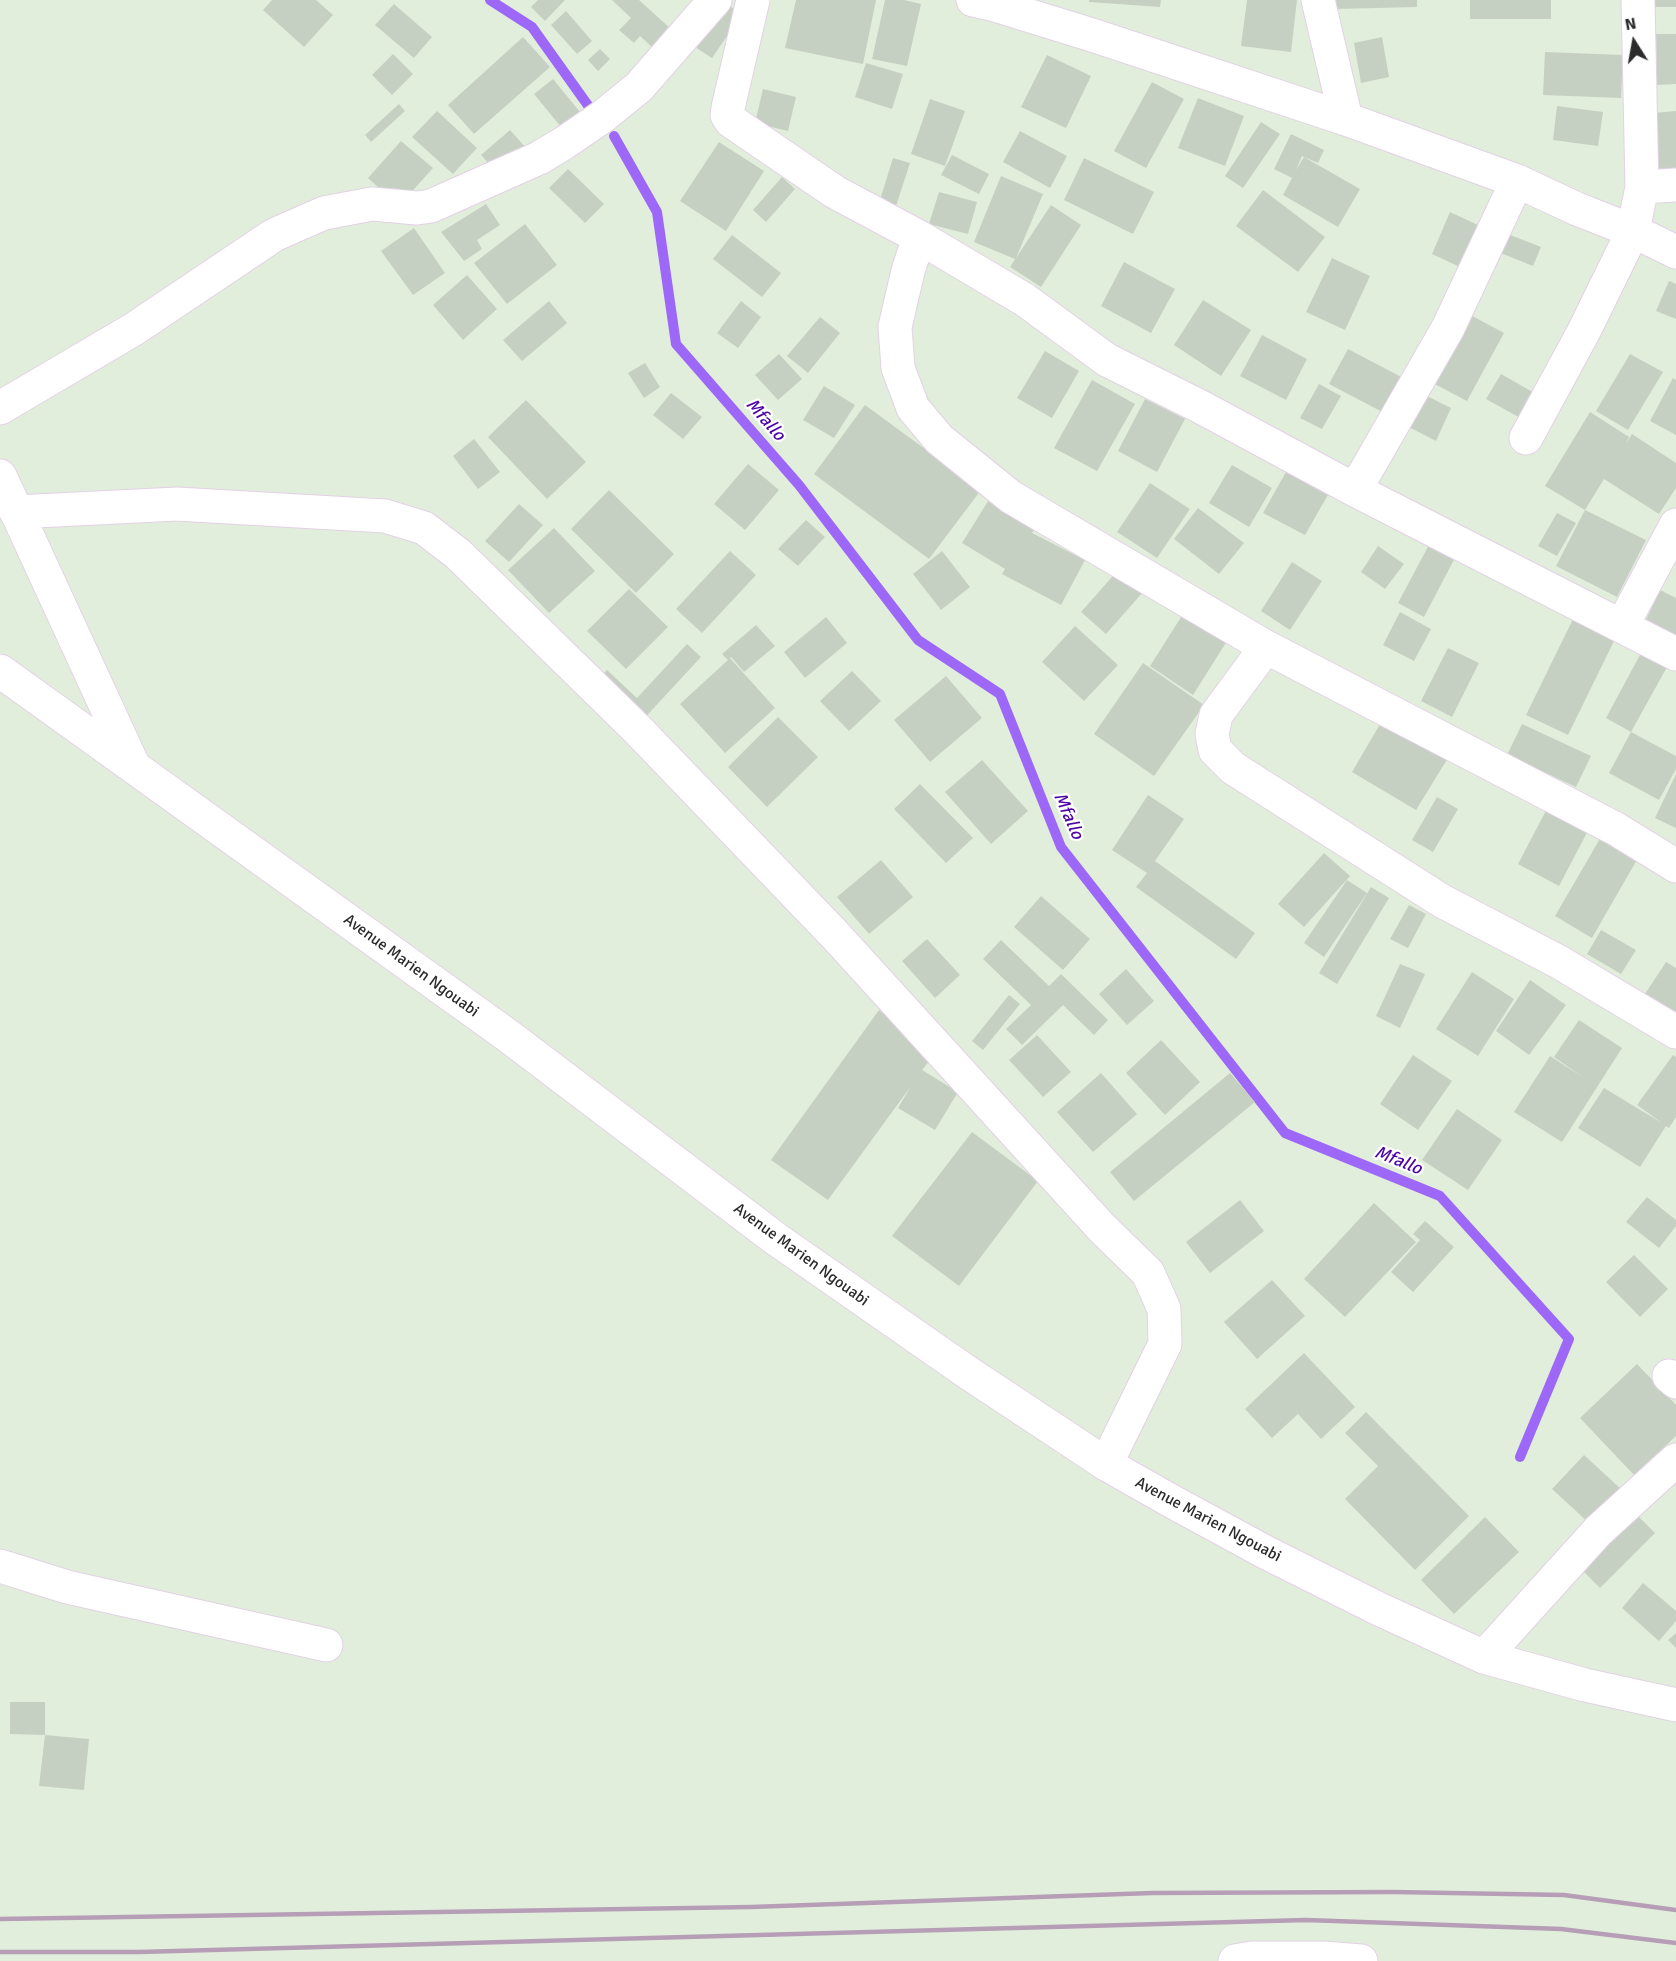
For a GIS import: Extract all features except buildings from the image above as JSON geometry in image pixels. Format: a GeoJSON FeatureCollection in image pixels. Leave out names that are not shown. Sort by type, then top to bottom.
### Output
{"type":"FeatureCollection","features":[{"type":"Feature","properties":{"kind":"street"},"geometry":{"type":"LineString","coordinates":[[0,408],[134,329],[274,235],[333,211],[372,204],[417,208],[431,206],[539,158],[602,117],[639,87],[716,0]]}},
{"type":"Feature","properties":{"kind":"street"},"geometry":{"type":"LineString","coordinates":[[753,0],[728,108],[731,121],[835,192],[920,237],[1025,300],[1107,360],[1676,654]]}},
{"type":"Feature","properties":{"kind":"street"},"geometry":{"type":"LineString","coordinates":[[973,0],[1092,35],[1346,119],[1517,181],[1676,252]]}},
{"type":"Feature","properties":{"kind":"street"},"geometry":{"type":"LineString","coordinates":[[1318,0],[1346,119]]}},
{"type":"Feature","properties":{"kind":"street"},"geometry":{"type":"LineString","coordinates":[[1526,438],[1584,331],[1633,231],[1642,187],[1638,0]]}},
{"type":"Feature","properties":{"kind":"street"},"geometry":{"type":"LineString","coordinates":[[1355,490],[1448,328],[1517,181]]}},
{"type":"Feature","properties":{"kind":"street"},"geometry":{"type":"LineString","coordinates":[[1642,187],[1676,185]]}},
{"type":"Feature","properties":{"kind":"street"},"geometry":{"type":"LineString","coordinates":[[920,237],[908,271],[895,327],[898,368],[913,408],[939,439],[1011,497],[1266,647],[1616,829],[1676,866]]}},
{"type":"Feature","properties":{"kind":"street"},"geometry":{"type":"LineString","coordinates":[[0,476],[133,765]]}},
{"type":"Feature","properties":{"kind":"street"},"geometry":{"type":"LineString","coordinates":[[16,512],[177,504],[385,516],[424,528],[458,554],[639,731],[828,927],[1101,1227],[1148,1273],[1164,1309],[1164,1344],[1106,1464]]}},
{"type":"Feature","properties":{"kind":"street"},"geometry":{"type":"LineString","coordinates":[[1622,626],[1676,525]]}},
{"type":"Feature","properties":{"kind":"street"},"geometry":{"type":"LineString","coordinates":[[1266,647],[1216,715],[1212,734],[1215,750],[1233,768],[1442,901],[1559,962],[1676,1032]]}},
{"type":"Feature","properties":{"kind":"street","name":"Avenue Marien Ngouabi"},"geometry":{"type":"LineString","coordinates":[[0,671],[507,1035],[776,1239],[1106,1464],[1268,1553],[1379,1609],[1484,1657],[1585,1685],[1676,1705]]}},
{"type":"Feature","properties":{"kind":"street"},"geometry":{"type":"LineString","coordinates":[[1484,1657],[1598,1531],[1676,1460]]}},
{"type":"Feature","properties":{"kind":"street"},"geometry":{"type":"LineString","coordinates":[[0,1566],[67,1587],[326,1646]]}},
{"type":"Feature","properties":{"kind":"street"},"geometry":{"type":"LineString","coordinates":[[1235,1961],[1252,1958],[1324,1958],[1360,1961]]}},
{"type":"Feature","properties":{"kind":"waterway","name":"Mfallo"},"geometry":{"type":"LineString","coordinates":[[490,0],[532,27],[592,111]]}},
{"type":"Feature","properties":{"kind":"waterway","name":"Mfallo"},"geometry":{"type":"LineString","coordinates":[[614,136],[657,212],[676,344],[799,485],[918,640],[1000,694],[1061,847],[1285,1133],[1440,1196],[1569,1339],[1520,1457]]}},
{"type":"Feature","properties":{"kind":"railway"},"geometry":{"type":"LineString","coordinates":[[0,1919],[751,1907],[1152,1893],[1394,1892],[1564,1895],[1676,1910]]}},
{"type":"Feature","properties":{"kind":"railway"},"geometry":{"type":"LineString","coordinates":[[0,1952],[139,1952],[1306,1920],[1561,1929],[1676,1943]]}}]}
